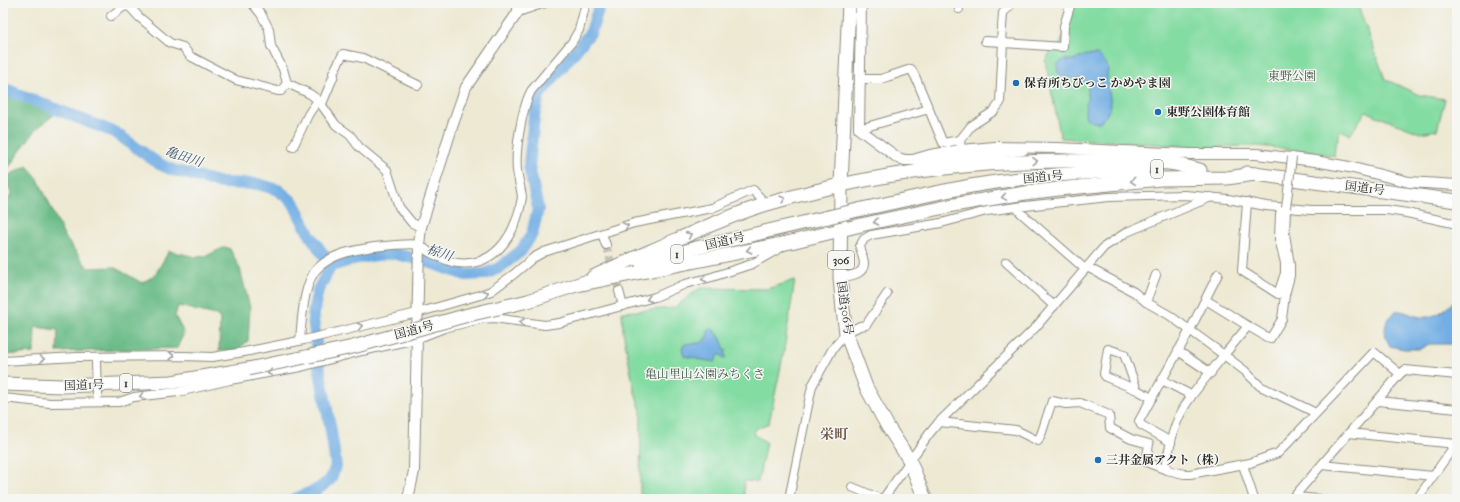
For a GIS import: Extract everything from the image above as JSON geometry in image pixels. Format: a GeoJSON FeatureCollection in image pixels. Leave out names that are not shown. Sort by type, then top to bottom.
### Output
{"type":"FeatureCollection","features":[{"type":"Feature","properties":{"kind":"highway","name":"国道306号"},"geometry":{"type":"LineString","coordinates":[[849,3],[841,185],[840,277],[846,333],[866,387],[888,427],[910,461],[924,499]]}},
{"type":"Feature","properties":{"kind":"highway"},"geometry":{"type":"LineString","coordinates":[[577,285],[603,272],[733,216],[800,194],[841,185],[903,174],[988,164],[1039,161],[1081,160],[1170,163],[1200,170]]}},
{"type":"Feature","properties":{"kind":"highway","name":"国道1号"},"geometry":{"type":"LineString","coordinates":[[3,384],[63,386],[172,382],[248,369],[353,347],[528,301],[696,248],[858,210],[970,186],[1029,178],[1118,171],[1200,170],[1255,174],[1457,201]]}},
{"type":"Feature","properties":{"kind":"highway"},"geometry":{"type":"LineString","coordinates":[[577,285],[791,242],[959,204],[1058,188],[1161,179],[1227,178],[1255,174]]}},
{"type":"Feature","properties":{"kind":"street"},"geometry":{"type":"LineString","coordinates":[[252,3],[261,14],[269,29],[271,46],[283,69],[287,83],[310,94],[320,102],[336,125],[350,135],[359,147],[388,170],[399,207],[412,223],[422,227]]}},
{"type":"Feature","properties":{"kind":"street"},"geometry":{"type":"LineString","coordinates":[[408,499],[414,471],[418,245],[422,227],[453,124],[466,87],[518,8],[545,3]]}},
{"type":"Feature","properties":{"kind":"street"},"geometry":{"type":"LineString","coordinates":[[302,340],[307,286],[319,266],[332,258],[350,251],[385,246],[418,245],[432,253],[458,263],[472,262],[492,255],[504,244],[514,228],[522,202],[517,169],[520,132],[527,99],[531,91],[572,42],[579,30],[586,3]]}},
{"type":"Feature","properties":{"kind":"street"},"geometry":{"type":"LineString","coordinates":[[859,130],[861,3]]}},
{"type":"Feature","properties":{"kind":"street"},"geometry":{"type":"LineString","coordinates":[[859,130],[898,158],[905,160],[914,160],[961,145],[971,126],[994,111],[1000,103],[1004,13],[1012,3]]}},
{"type":"Feature","properties":{"kind":"street"},"geometry":{"type":"LineString","coordinates":[[985,41],[1063,47],[1064,26],[1071,3]]}},
{"type":"Feature","properties":{"kind":"street"},"geometry":{"type":"LineString","coordinates":[[111,16],[123,7],[129,6],[139,17],[170,43],[183,48],[190,56],[223,74],[236,80],[278,91],[281,91],[287,83]]}},
{"type":"Feature","properties":{"kind":"street"},"geometry":{"type":"LineString","coordinates":[[293,147],[308,115],[320,102],[343,54],[363,58],[418,85]]}},
{"type":"Feature","properties":{"kind":"street"},"geometry":{"type":"LineString","coordinates":[[859,79],[881,78],[911,69],[943,143],[995,148],[1057,148],[1189,154],[1257,154],[1292,157],[1349,167],[1409,182],[1457,185]]}},
{"type":"Feature","properties":{"kind":"street"},"geometry":{"type":"LineString","coordinates":[[859,130],[929,109]]}},
{"type":"Feature","properties":{"kind":"street"},"geometry":{"type":"LineString","coordinates":[[903,174],[924,165],[949,160],[1057,148]]}},
{"type":"Feature","properties":{"kind":"street"},"geometry":{"type":"LineString","coordinates":[[1247,202],[1242,271],[1278,294],[1285,273],[1285,263],[1279,239],[1292,157]]}},
{"type":"Feature","properties":{"kind":"street"},"geometry":{"type":"LineString","coordinates":[[3,361],[96,360],[184,356],[212,357],[244,352],[417,313],[491,291],[533,258],[544,252],[634,223],[712,208],[753,190],[766,204]]}},
{"type":"Feature","properties":{"kind":"street"},"geometry":{"type":"LineString","coordinates":[[840,277],[856,275],[862,270],[864,259],[860,251],[860,246],[864,239],[871,235],[941,223],[987,211],[1109,197],[1185,195],[1212,197],[1247,202],[1283,211],[1387,210],[1457,224]]}},
{"type":"Feature","properties":{"kind":"street"},"geometry":{"type":"LineString","coordinates":[[852,487],[882,499],[939,422],[1035,328],[1104,247],[1127,232],[1212,197]]}},
{"type":"Feature","properties":{"kind":"street"},"geometry":{"type":"LineString","coordinates":[[1016,207],[1021,213],[1086,268],[1134,292],[1146,302],[1169,315],[1245,371],[1260,386],[1316,413]]}},
{"type":"Feature","properties":{"kind":"street"},"geometry":{"type":"LineString","coordinates":[[1206,300],[1270,339],[1282,319],[1285,295],[1290,276],[1283,211]]}},
{"type":"Feature","properties":{"kind":"street"},"geometry":{"type":"LineString","coordinates":[[602,234],[606,245]]}},
{"type":"Feature","properties":{"kind":"street"},"geometry":{"type":"LineString","coordinates":[[3,398],[50,403],[97,399],[118,402],[134,397],[178,392],[199,386],[326,361],[416,339],[444,328],[481,319],[494,318],[545,325],[560,323],[655,297],[685,284],[752,264],[791,242]]}},
{"type":"Feature","properties":{"kind":"street"},"geometry":{"type":"LineString","coordinates":[[1006,262],[1054,306]]}},
{"type":"Feature","properties":{"kind":"street"},"geometry":{"type":"LineString","coordinates":[[1171,442],[1141,425],[1139,421],[1190,330],[1218,274]]}},
{"type":"Feature","properties":{"kind":"street"},"geometry":{"type":"LineString","coordinates":[[1146,302],[1156,275]]}},
{"type":"Feature","properties":{"kind":"street"},"geometry":{"type":"LineString","coordinates":[[619,292],[623,306]]}},
{"type":"Feature","properties":{"kind":"street"},"geometry":{"type":"LineString","coordinates":[[789,499],[812,386],[832,350],[846,333],[860,326],[866,325],[887,294]]}},
{"type":"Feature","properties":{"kind":"street"},"geometry":{"type":"LineString","coordinates":[[1167,470],[1166,462],[1173,428],[1191,396],[1248,326]]}},
{"type":"Feature","properties":{"kind":"street"},"geometry":{"type":"LineString","coordinates":[[1137,390],[1124,354],[1108,349],[1104,374],[1106,377],[1152,398]]}},
{"type":"Feature","properties":{"kind":"street"},"geometry":{"type":"LineString","coordinates":[[1178,350],[1211,373]]}},
{"type":"Feature","properties":{"kind":"street"},"geometry":{"type":"LineString","coordinates":[[939,422],[1016,430],[1038,441],[1052,401],[1066,404],[1080,403],[1109,415],[1110,428],[1131,439],[1149,444],[1146,462],[1167,470],[1190,474],[1243,465],[1278,453],[1374,352],[1400,374]]}},
{"type":"Feature","properties":{"kind":"street"},"geometry":{"type":"LineString","coordinates":[[96,360],[97,399]]}},
{"type":"Feature","properties":{"kind":"street"},"geometry":{"type":"LineString","coordinates":[[1293,498],[1400,374],[1406,370],[1457,375]]}},
{"type":"Feature","properties":{"kind":"street"},"geometry":{"type":"LineString","coordinates":[[1162,380],[1191,396]]}},
{"type":"Feature","properties":{"kind":"street"},"geometry":{"type":"LineString","coordinates":[[1378,401],[1457,409]]}},
{"type":"Feature","properties":{"kind":"street"},"geometry":{"type":"LineString","coordinates":[[1349,433],[1456,443],[1418,499]]}},
{"type":"Feature","properties":{"kind":"street"},"geometry":{"type":"LineString","coordinates":[[1243,465],[1254,499]]}},
{"type":"Feature","properties":{"kind":"street"},"geometry":{"type":"LineString","coordinates":[[1322,465],[1433,476]]}},
{"type":"Feature","properties":{"kind":"street"},"geometry":{"type":"LineString","coordinates":[[1293,498],[1319,499]]}},
{"type":"Feature","properties":{"kind":"green space","name":"東野公園"},"geometry":{"type":"Polygon","coordinates":[[[1074,3],[1357,3],[1385,79],[1419,95],[1445,99],[1437,130],[1420,133],[1366,111],[1350,135],[1341,130],[1335,146],[1334,156],[1310,151],[1257,146],[1200,147],[1061,138],[1045,61],[1051,51],[1061,43],[1074,3]]]}},
{"type":"Feature","properties":{"kind":"green space"},"geometry":{"type":"Polygon","coordinates":[[[3,91],[55,114],[35,130],[7,170],[3,171],[3,91]]]}},
{"type":"Feature","properties":{"kind":"green space"},"geometry":{"type":"Polygon","coordinates":[[[27,166],[37,177],[64,236],[88,268],[114,267],[142,283],[155,275],[169,251],[196,257],[206,256],[225,247],[230,249],[240,269],[250,308],[248,341],[236,351],[219,351],[220,319],[216,315],[178,306],[175,316],[184,333],[177,348],[57,352],[58,330],[35,327],[34,353],[3,355],[3,201],[9,199],[11,194],[5,177],[27,166]]]}},
{"type":"Feature","properties":{"kind":"green space","name":"亀山里山公園みちくさ"},"geometry":{"type":"Polygon","coordinates":[[[795,280],[783,356],[769,423],[755,429],[753,434],[766,442],[758,482],[744,481],[744,499],[640,499],[641,411],[634,389],[623,331],[622,312],[674,308],[700,288],[767,289],[795,280]]]}},
{"type":"Feature","properties":{"kind":"water"},"geometry":{"type":"Polygon","coordinates":[[[1086,55],[1097,55],[1106,63],[1108,68],[1107,76],[1111,106],[1106,116],[1100,122],[1087,119],[1085,114],[1088,96],[1087,85],[1079,79],[1064,77],[1058,72],[1057,65],[1063,60],[1075,60],[1086,55]]]}},
{"type":"Feature","properties":{"kind":"water"},"geometry":{"type":"Polygon","coordinates":[[[1457,296],[1457,343],[1429,344],[1420,349],[1404,349],[1390,346],[1387,341],[1385,327],[1388,319],[1395,311],[1428,317],[1440,313],[1454,301],[1457,296]]]}},
{"type":"Feature","properties":{"kind":"water"},"geometry":{"type":"Polygon","coordinates":[[[711,328],[718,335],[725,350],[727,350],[725,353],[726,358],[719,355],[715,362],[684,356],[682,348],[685,344],[701,343],[708,337],[708,331],[711,328]]]}},
{"type":"Feature","properties":{"kind":"waterway","name":"椋川"},"geometry":{"type":"LineString","coordinates":[[295,499],[318,489],[330,480],[336,466],[320,372],[313,319],[318,290],[331,266],[357,258],[391,253],[426,261],[466,275],[485,274],[499,268],[521,251],[532,234],[538,209],[529,166],[534,117],[539,95],[591,32],[600,3]]}},
{"type":"Feature","properties":{"kind":"waterway","name":"亀田川"},"geometry":{"type":"LineString","coordinates":[[3,88],[116,133],[159,164],[173,170],[221,183],[258,184],[278,190],[293,202],[308,232],[331,266]]}},
{"type":"Feature","properties":{"kind":"tunnel"},"geometry":{"type":"LineString","coordinates":[[606,245],[619,291]]}},
{"type":"Feature","properties":{"kind":"place","name":"保育所ちびっこ かめやま園"},"geometry":{"type":"Point","coordinates":[1016,83]}},
{"type":"Feature","properties":{"kind":"place","name":"東野公園体育館"},"geometry":{"type":"Point","coordinates":[1158,112]}},
{"type":"Feature","properties":{"kind":"place","name":"三井金属アクト（株）"},"geometry":{"type":"Point","coordinates":[1098,460]}},
{"type":"Feature","properties":{"kind":"district","name":"栄町"},"geometry":{"type":"Point","coordinates":[834,434]}}]}
